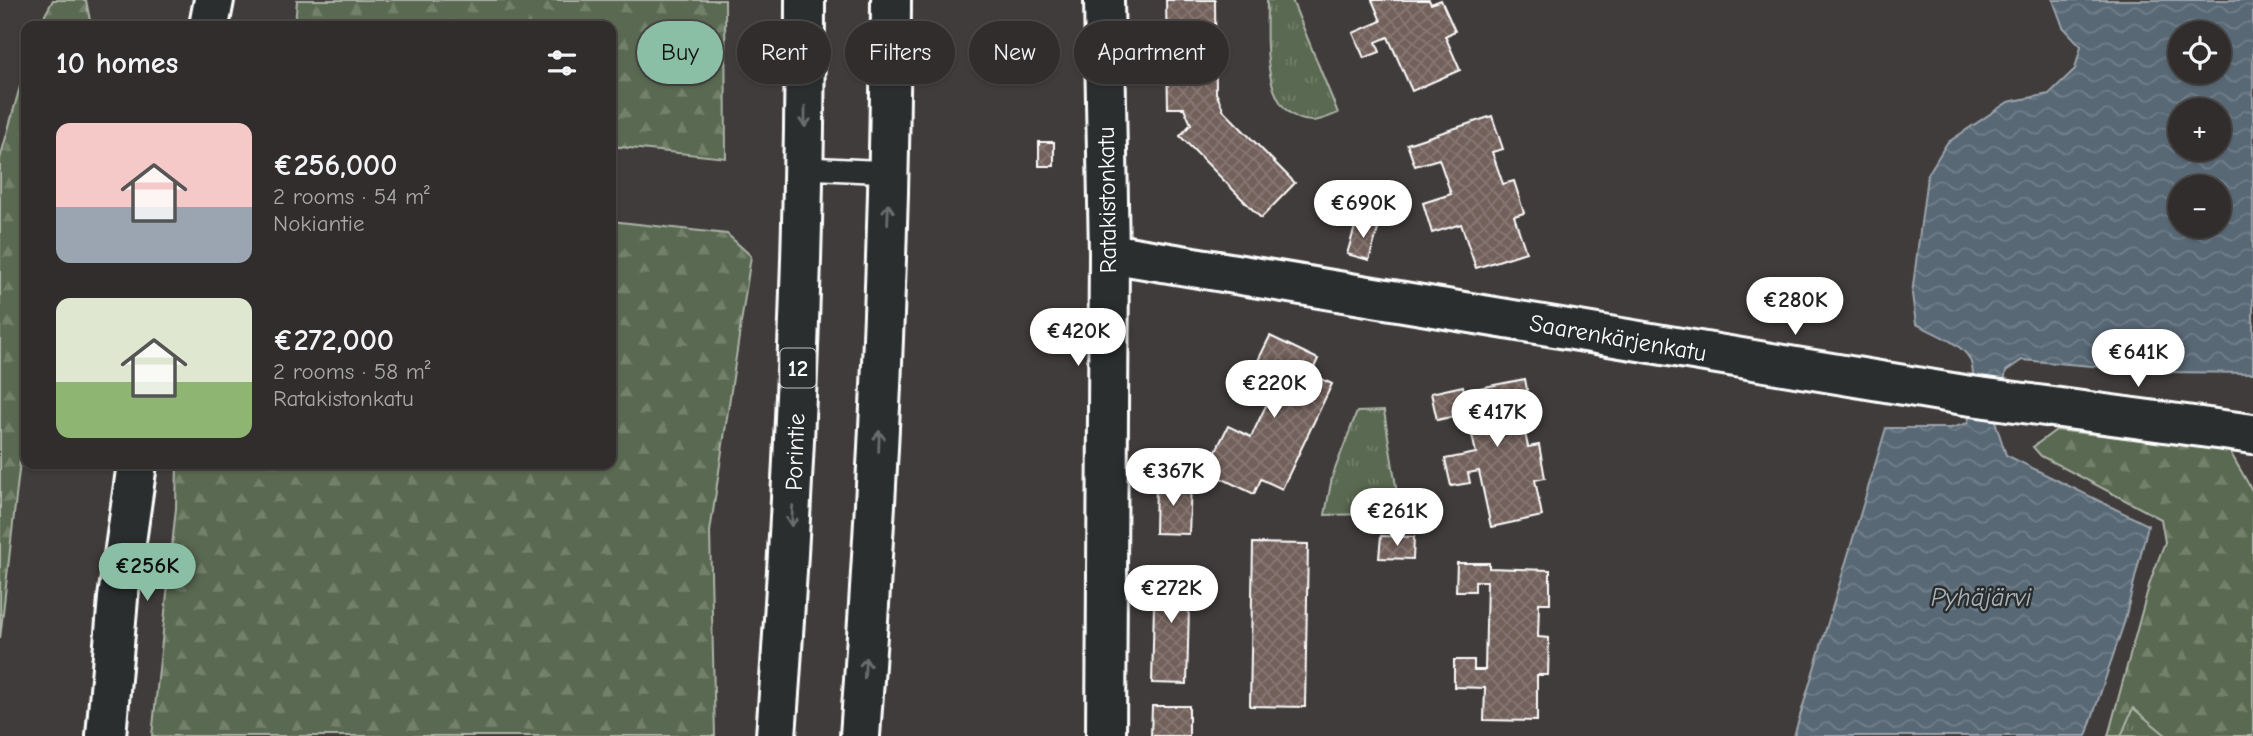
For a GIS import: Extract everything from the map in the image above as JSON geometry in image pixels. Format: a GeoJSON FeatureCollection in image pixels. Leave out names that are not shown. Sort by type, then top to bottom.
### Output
{"type":"FeatureCollection","features":[{"type":"Feature","properties":{"kind":"main road"},"geometry":{"type":"LineString","coordinates":[[210,21],[214,0]]}},
{"type":"Feature","properties":{"kind":"main road","name":"Porintie"},"geometry":{"type":"LineString","coordinates":[[776,736],[793,500],[805,168],[805,0]]}},
{"type":"Feature","properties":{"kind":"main road"},"geometry":{"type":"LineString","coordinates":[[860,736],[877,504],[890,172],[891,0]]}},
{"type":"Feature","properties":{"kind":"main road","name":"Ratakistonkatu"},"geometry":{"type":"LineString","coordinates":[[1104,0],[1109,253],[1106,736]]}},
{"type":"Feature","properties":{"kind":"main road","name":"Saarenkärjenkatu"},"geometry":{"type":"LineString","coordinates":[[1109,253],[1964,395],[2253,435]]}},
{"type":"Feature","properties":{"kind":"main road"},"geometry":{"type":"LineString","coordinates":[[106,736],[118,598],[135,469]]}},
{"type":"Feature","properties":{"kind":"lane"},"geometry":{"type":"LineString","coordinates":[[805,168],[890,172]]}},
{"type":"Feature","properties":{"kind":"green space"},"geometry":{"type":"Polygon","coordinates":[[[53,0],[86,0],[90,21],[42,21],[53,0]]]}},
{"type":"Feature","properties":{"kind":"green space"},"geometry":{"type":"Polygon","coordinates":[[[297,0],[725,0],[726,158],[616,147],[616,21],[295,21],[297,0]]]}},
{"type":"Feature","properties":{"kind":"green space"},"geometry":{"type":"Polygon","coordinates":[[[1267,0],[1292,0],[1338,113],[1312,121],[1295,116],[1283,106],[1274,91],[1267,53],[1267,0]]]}},
{"type":"Feature","properties":{"kind":"green space"},"geometry":{"type":"Polygon","coordinates":[[[21,83],[21,452],[0,639],[0,159],[21,83]]]}},
{"type":"Feature","properties":{"kind":"green space"},"geometry":{"type":"Polygon","coordinates":[[[616,222],[727,234],[751,256],[710,532],[715,736],[152,736],[176,508],[177,469],[616,469],[616,222]]]}},
{"type":"Feature","properties":{"kind":"green space"},"geometry":{"type":"Polygon","coordinates":[[[1384,411],[1399,505],[1373,514],[1325,515],[1332,477],[1357,412],[1384,411]]]}},
{"type":"Feature","properties":{"kind":"green space"},"geometry":{"type":"Polygon","coordinates":[[[2056,430],[2229,450],[2253,492],[2253,736],[2108,736],[2150,582],[2165,542],[2161,519],[2041,456],[2033,447],[2056,430]]]}},
{"type":"Feature","properties":{"kind":"green space"},"geometry":{"type":"Polygon","coordinates":[[[2133,708],[2167,736],[2121,736],[2133,708]]]}},
{"type":"Feature","properties":{"kind":"water","name":"Pyhäjärvi"},"geometry":{"type":"Polygon","coordinates":[[[2053,0],[2253,0],[2253,373],[2162,372],[2022,360],[2006,371],[1996,424],[2006,455],[2148,525],[2124,623],[2086,736],[1794,736],[1886,428],[1951,428],[1968,423],[1973,382],[1973,369],[1969,358],[1952,342],[1916,324],[1912,294],[1927,176],[1947,143],[2008,102],[2049,94],[2075,69],[2081,46],[2063,27],[2053,0]]]}},
{"type":"Feature","properties":{"kind":"building"},"geometry":{"type":"Polygon","coordinates":[[[1166,0],[1215,0],[1215,21],[1166,21],[1166,0]]]}},
{"type":"Feature","properties":{"kind":"building"},"geometry":{"type":"Polygon","coordinates":[[[1372,0],[1429,0],[1431,4],[1441,0],[1455,31],[1445,36],[1460,70],[1412,91],[1388,37],[1376,42],[1380,52],[1364,58],[1353,33],[1381,21],[1372,0]]]}},
{"type":"Feature","properties":{"kind":"building"},"geometry":{"type":"Polygon","coordinates":[[[1168,84],[1216,84],[1216,93],[1224,111],[1295,183],[1261,218],[1180,136],[1191,124],[1184,108],[1168,108],[1168,84]]]}},
{"type":"Feature","properties":{"kind":"building"},"geometry":{"type":"Polygon","coordinates":[[[1492,116],[1503,149],[1492,152],[1503,184],[1514,181],[1524,213],[1514,216],[1526,252],[1476,268],[1461,224],[1432,233],[1423,203],[1451,194],[1439,159],[1415,166],[1407,144],[1492,116]]]}},
{"type":"Feature","properties":{"kind":"building"},"geometry":{"type":"Polygon","coordinates":[[[1039,142],[1054,142],[1054,166],[1039,166],[1039,142]]]}},
{"type":"Feature","properties":{"kind":"building"},"geometry":{"type":"Polygon","coordinates":[[[1357,220],[1379,226],[1369,260],[1347,254],[1357,220]]]}},
{"type":"Feature","properties":{"kind":"building"},"geometry":{"type":"Polygon","coordinates":[[[1270,336],[1318,359],[1311,374],[1332,384],[1282,489],[1261,479],[1254,494],[1206,471],[1228,426],[1251,437],[1272,393],[1248,381],[1270,336]]]}},
{"type":"Feature","properties":{"kind":"building"},"geometry":{"type":"Polygon","coordinates":[[[1525,379],[1531,411],[1521,414],[1528,447],[1539,445],[1545,478],[1535,480],[1542,516],[1491,527],[1479,471],[1468,473],[1470,483],[1451,486],[1445,459],[1476,453],[1465,404],[1454,407],[1456,416],[1437,420],[1431,393],[1463,386],[1464,391],[1525,379]]]}},
{"type":"Feature","properties":{"kind":"building"},"geometry":{"type":"Polygon","coordinates":[[[1156,481],[1191,483],[1189,534],[1155,533],[1156,481]]]}},
{"type":"Feature","properties":{"kind":"building"},"geometry":{"type":"Polygon","coordinates":[[[1381,536],[1414,537],[1413,559],[1379,558],[1381,536]]]}},
{"type":"Feature","properties":{"kind":"building"},"geometry":{"type":"Polygon","coordinates":[[[1253,543],[1308,544],[1305,707],[1250,706],[1253,543]]]}},
{"type":"Feature","properties":{"kind":"building"},"geometry":{"type":"Polygon","coordinates":[[[1457,563],[1489,563],[1489,568],[1550,570],[1550,603],[1539,603],[1538,637],[1549,638],[1548,675],[1537,675],[1537,721],[1484,720],[1485,688],[1454,687],[1454,660],[1474,660],[1474,670],[1485,670],[1487,581],[1475,581],[1475,591],[1456,591],[1457,563]]]}},
{"type":"Feature","properties":{"kind":"building"},"geometry":{"type":"Polygon","coordinates":[[[1155,567],[1190,568],[1187,684],[1152,683],[1155,567]]]}},
{"type":"Feature","properties":{"kind":"building"},"geometry":{"type":"Polygon","coordinates":[[[1152,706],[1189,706],[1189,736],[1151,736],[1152,706]]]}}]}
